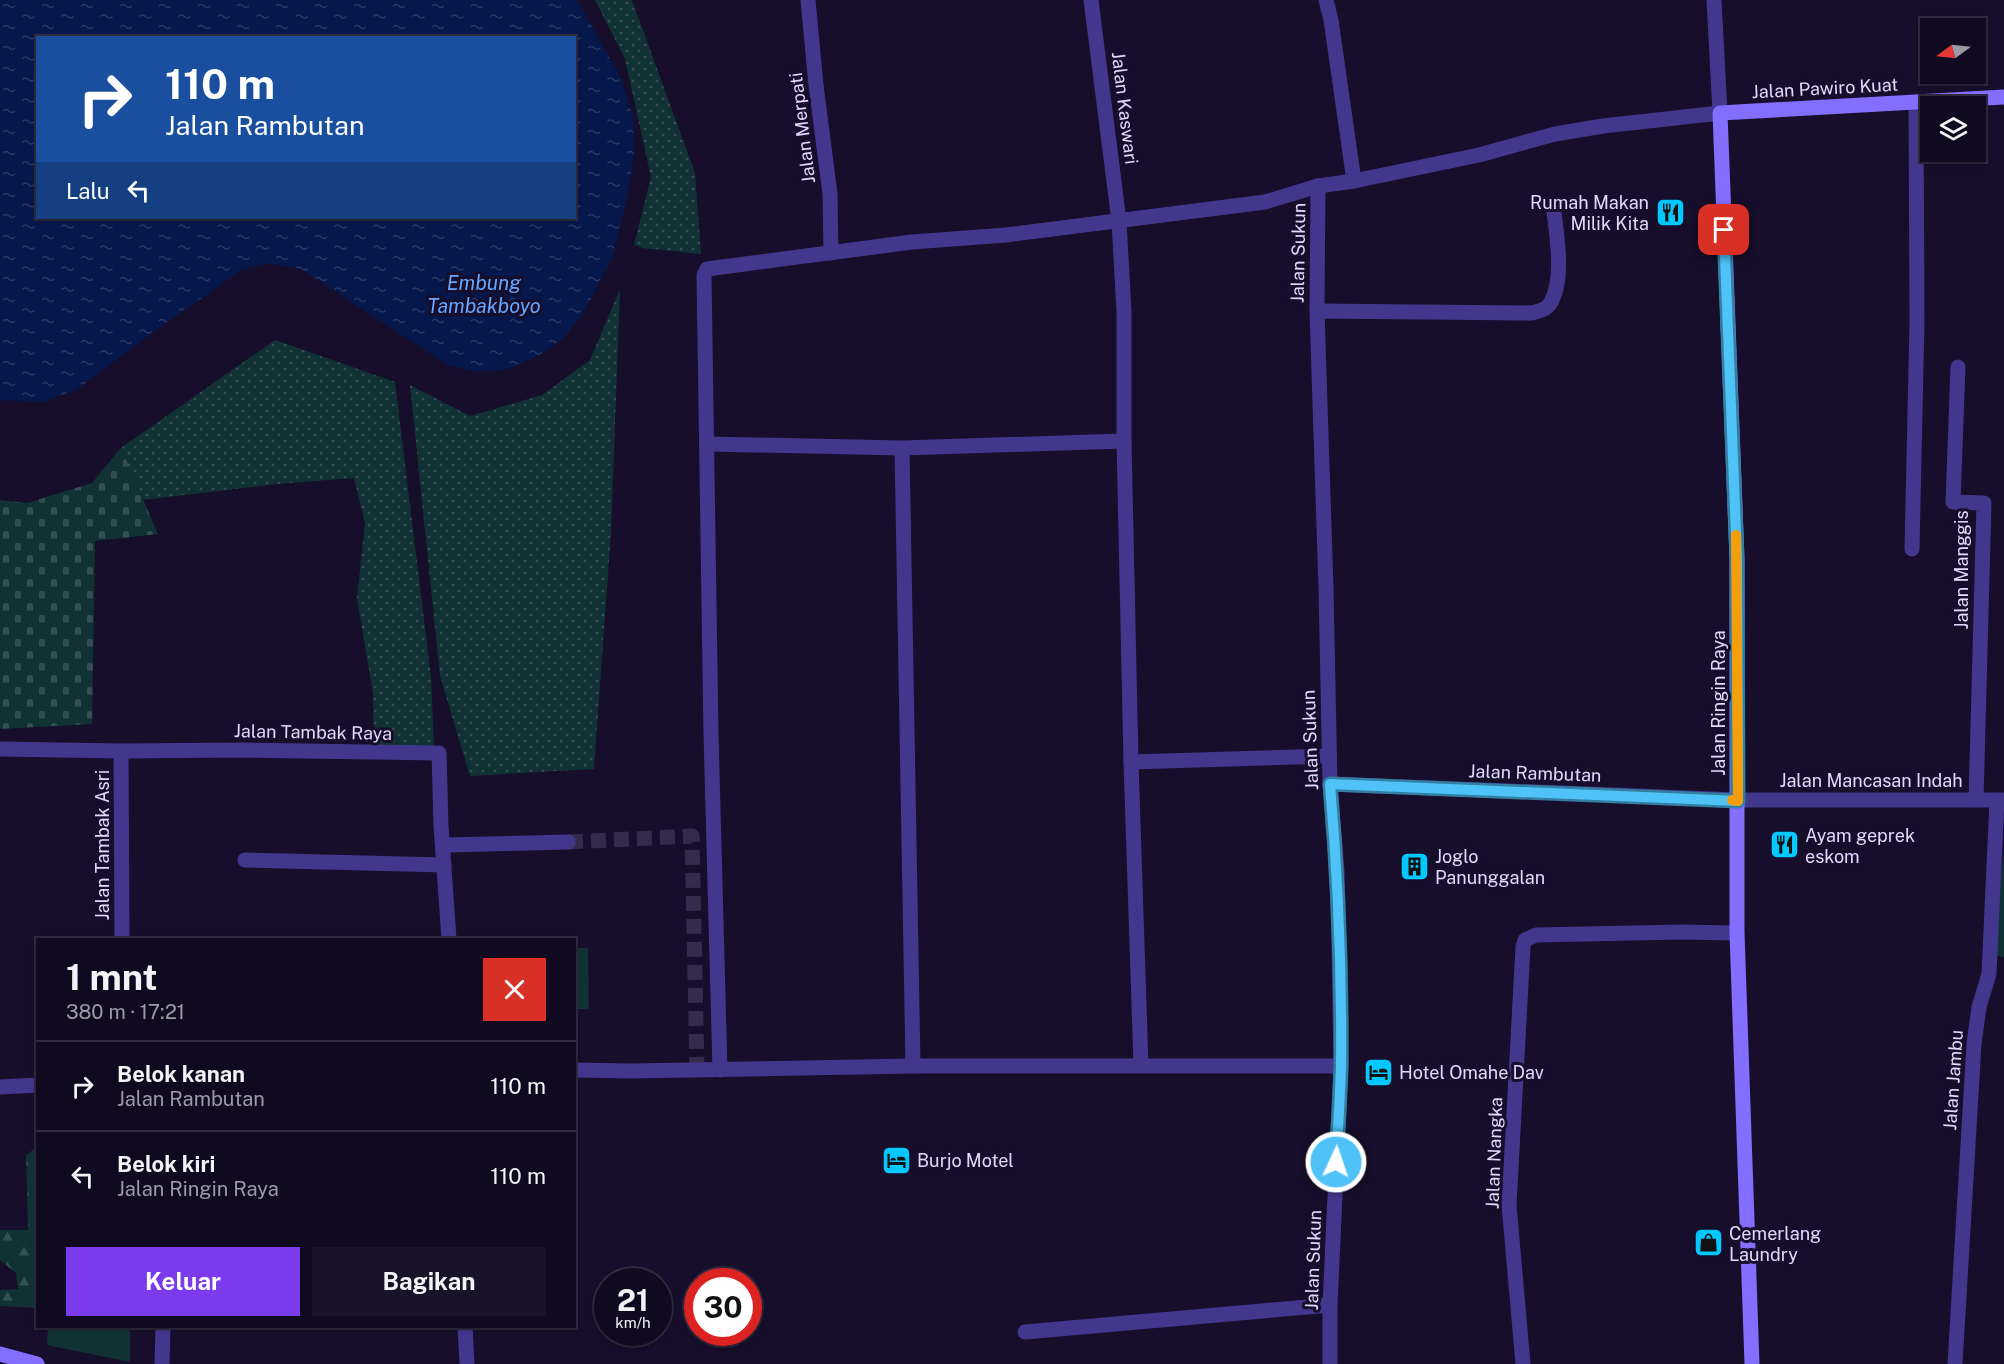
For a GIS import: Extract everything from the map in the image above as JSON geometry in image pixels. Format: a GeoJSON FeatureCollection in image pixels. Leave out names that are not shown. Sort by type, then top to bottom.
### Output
{"type":"FeatureCollection","features":[{"type":"Feature","properties":{"kind":"main road","name":"Jalan Pawiro Kuat"},"geometry":{"type":"LineString","coordinates":[[1720,113],[2004,97]]}},
{"type":"Feature","properties":{"kind":"main road","name":"Jalan Ringin Raya"},"geometry":{"type":"LineString","coordinates":[[1720,113],[1737,559],[1737,933],[1752,1364]]}},
{"type":"Feature","properties":{"kind":"main road"},"geometry":{"type":"LineString","coordinates":[[0,1354],[38,1364]]}},
{"type":"Feature","properties":{"kind":"street","name":"Jalan Merpati"},"geometry":{"type":"LineString","coordinates":[[808,0],[830,194],[831,252]]}},
{"type":"Feature","properties":{"kind":"street","name":"Jalan Kaswari"},"geometry":{"type":"LineString","coordinates":[[1091,0],[1119,221],[1124,312],[1124,441],[1131,762],[1141,1065]]}},
{"type":"Feature","properties":{"kind":"street"},"geometry":{"type":"LineString","coordinates":[[1326,0],[1331,20],[1354,181]]}},
{"type":"Feature","properties":{"kind":"street"},"geometry":{"type":"LineString","coordinates":[[720,1070],[711,734],[705,272],[711,267],[831,252],[912,242],[1006,235],[1265,202],[1318,186],[1354,181],[1479,155],[1555,134],[1720,113],[1714,0]]}},
{"type":"Feature","properties":{"kind":"street"},"geometry":{"type":"LineString","coordinates":[[1912,549],[1917,322],[1916,102]]}},
{"type":"Feature","properties":{"kind":"street","name":"Jalan Sukun"},"geometry":{"type":"LineString","coordinates":[[1318,186],[1317,311],[1329,756],[1337,871],[1341,1066],[1330,1305],[1330,1364]]}},
{"type":"Feature","properties":{"kind":"street"},"geometry":{"type":"LineString","coordinates":[[1317,311],[1531,313],[1542,311],[1551,303],[1559,260],[1553,204]]}},
{"type":"Feature","properties":{"kind":"street","name":"Jalan Manggis"},"geometry":{"type":"LineString","coordinates":[[1958,367],[1953,502],[1984,503],[1976,800]]}},
{"type":"Feature","properties":{"kind":"street"},"geometry":{"type":"LineString","coordinates":[[708,444],[902,448],[1124,441]]}},
{"type":"Feature","properties":{"kind":"street"},"geometry":{"type":"LineString","coordinates":[[902,448],[913,1066]]}},
{"type":"Feature","properties":{"kind":"street","name":"Jalan Tambak Raya"},"geometry":{"type":"LineString","coordinates":[[0,748],[121,752],[244,750],[440,753],[442,845],[449,938]]}},
{"type":"Feature","properties":{"kind":"street","name":"Jalan Tambak Asri"},"geometry":{"type":"LineString","coordinates":[[121,752],[122,938]]}},
{"type":"Feature","properties":{"kind":"street"},"geometry":{"type":"LineString","coordinates":[[1131,762],[1329,756]]}},
{"type":"Feature","properties":{"kind":"street","name":"Jalan Rambutan"},"geometry":{"type":"LineString","coordinates":[[1330,784],[1738,801]]}},
{"type":"Feature","properties":{"kind":"street","name":"Jalan Mancasan Indah"},"geometry":{"type":"LineString","coordinates":[[1738,801],[2001,800]]}},
{"type":"Feature","properties":{"kind":"street","name":"Jalan Jambu"},"geometry":{"type":"LineString","coordinates":[[1955,1364],[1974,1044],[1979,1006],[1989,974],[2001,800]]}},
{"type":"Feature","properties":{"kind":"street"},"geometry":{"type":"LineString","coordinates":[[442,845],[568,842]]}},
{"type":"Feature","properties":{"kind":"street"},"geometry":{"type":"LineString","coordinates":[[244,860],[444,865]]}},
{"type":"Feature","properties":{"kind":"street","name":"Jalan Nangka"},"geometry":{"type":"LineString","coordinates":[[1523,1364],[1509,1205],[1525,940],[1536,935],[1737,933]]}},
{"type":"Feature","properties":{"kind":"street"},"geometry":{"type":"LineString","coordinates":[[576,1071],[913,1066],[1341,1066]]}},
{"type":"Feature","properties":{"kind":"street"},"geometry":{"type":"LineString","coordinates":[[0,1087],[36,1085]]}},
{"type":"Feature","properties":{"kind":"street"},"geometry":{"type":"LineString","coordinates":[[1025,1332],[1330,1305]]}},
{"type":"Feature","properties":{"kind":"street"},"geometry":{"type":"LineString","coordinates":[[162,1364],[163,1328]]}},
{"type":"Feature","properties":{"kind":"street"},"geometry":{"type":"LineString","coordinates":[[465,1328],[466,1364]]}},
{"type":"Feature","properties":{"kind":"green space"},"geometry":{"type":"Polygon","coordinates":[[[595,0],[632,0],[695,173],[701,254],[634,245],[651,177],[625,59],[595,0]]]}},
{"type":"Feature","properties":{"kind":"green space"},"geometry":{"type":"Polygon","coordinates":[[[620,289],[611,532],[594,769],[470,776],[440,676],[410,385],[470,416],[542,395],[590,360],[620,289]]]}},
{"type":"Feature","properties":{"kind":"green space"},"geometry":{"type":"Polygon","coordinates":[[[275,340],[395,382],[431,677],[434,745],[388,749],[374,745],[373,694],[357,598],[365,523],[354,478],[278,484],[143,500],[121,448],[275,340]]]}},
{"type":"Feature","properties":{"kind":"green space"},"geometry":{"type":"Polygon","coordinates":[[[121,448],[158,534],[95,541],[92,724],[0,729],[0,500],[27,503],[92,483],[121,448]]]}},
{"type":"Feature","properties":{"kind":"green space"},"geometry":{"type":"Polygon","coordinates":[[[2004,847],[2004,957],[1993,955],[2004,847]]]}},
{"type":"Feature","properties":{"kind":"green space"},"geometry":{"type":"Polygon","coordinates":[[[576,948],[588,948],[589,1009],[576,1009],[576,948]]]}},
{"type":"Feature","properties":{"kind":"green space"},"geometry":{"type":"Polygon","coordinates":[[[36,1148],[36,1308],[0,1306],[0,1290],[18,1289],[16,1273],[0,1260],[0,1230],[28,1230],[26,1155],[36,1148]]]}},
{"type":"Feature","properties":{"kind":"green space"},"geometry":{"type":"Polygon","coordinates":[[[48,1328],[130,1328],[130,1362],[47,1345],[48,1328]]]}},
{"type":"Feature","properties":{"kind":"water","name":"Embung Tambakboyo"},"geometry":{"type":"Polygon","coordinates":[[[0,0],[577,0],[622,80],[633,118],[634,157],[612,259],[581,317],[562,339],[537,357],[501,371],[473,372],[446,364],[301,269],[268,263],[242,270],[76,390],[43,402],[0,400],[0,0]]]}},
{"type":"Feature","properties":{"kind":"tunnel"},"geometry":{"type":"LineString","coordinates":[[568,842],[692,836],[697,1070]]}},
{"type":"Feature","properties":{"kind":"slow traffic"},"geometry":{"type":"LineString","coordinates":[[1732,800],[1738,801],[1736,535]]}},
{"type":"Feature","properties":{"kind":"place","name":"Rumah Makan Milik Kita"},"geometry":{"type":"Point","coordinates":[1670,212]}},
{"type":"Feature","properties":{"kind":"place","name":"Ayam geprek eskom"},"geometry":{"type":"Point","coordinates":[1784,845]}},
{"type":"Feature","properties":{"kind":"place","name":"Joglo Panunggalan"},"geometry":{"type":"Point","coordinates":[1414,866]}},
{"type":"Feature","properties":{"kind":"place","name":"Hotel Omahe Dav"},"geometry":{"type":"Point","coordinates":[1378,1072]}},
{"type":"Feature","properties":{"kind":"place","name":"Burjo Motel"},"geometry":{"type":"Point","coordinates":[896,1160]}},
{"type":"Feature","properties":{"kind":"place","name":"Cemerlang Laundry"},"geometry":{"type":"Point","coordinates":[1708,1243]}},
{"type":"Feature","properties":{"kind":"route"},"geometry":{"type":"LineString","coordinates":[[1336,1162],[1341,1066],[1337,871],[1330,784],[1738,801],[1737,559],[1724,230]]}}]}
